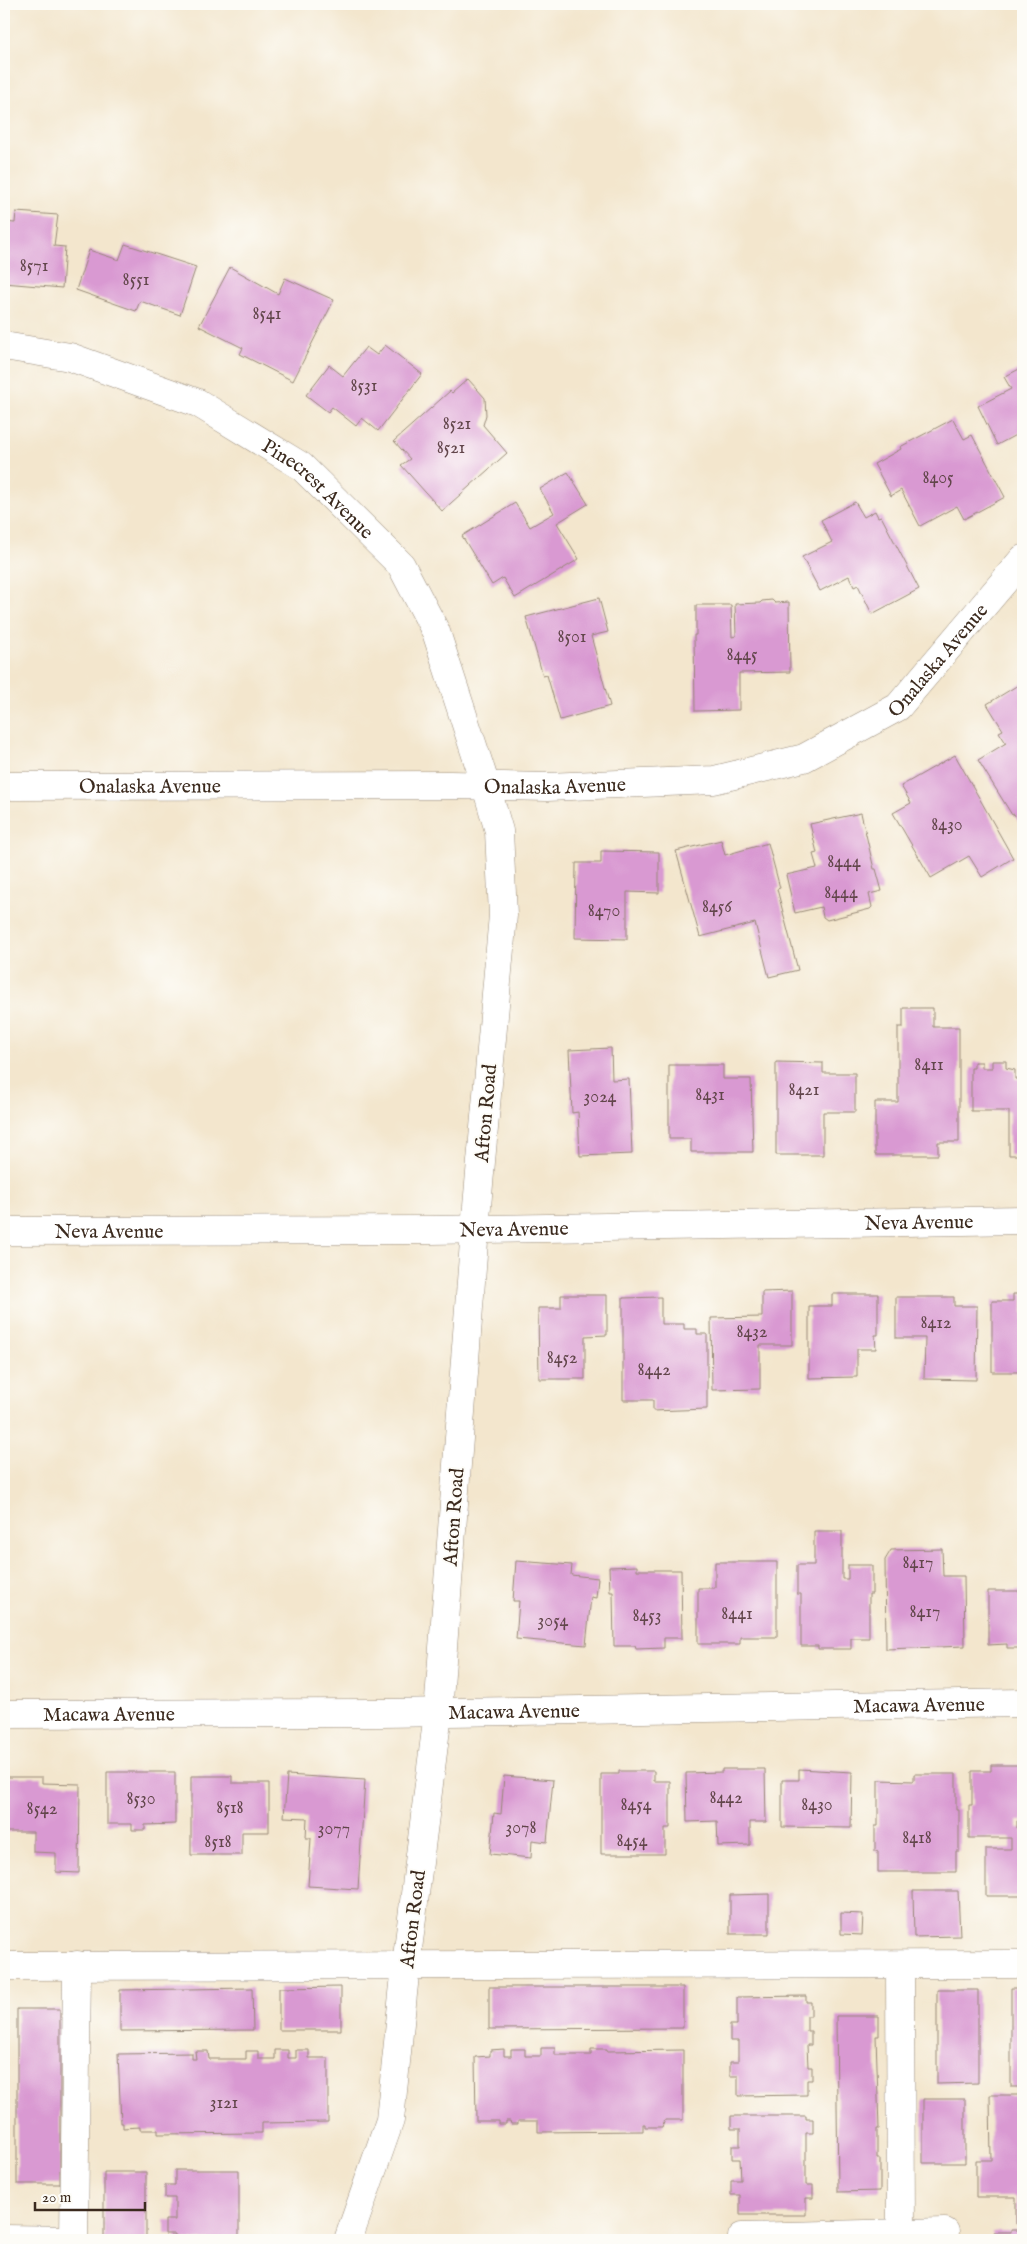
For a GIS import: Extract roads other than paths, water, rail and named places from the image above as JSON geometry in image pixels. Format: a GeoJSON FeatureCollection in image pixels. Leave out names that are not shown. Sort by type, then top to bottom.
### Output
{"type":"FeatureCollection","features":[{"type":"Feature","properties":{"kind":"street","name":"Pinecrest Avenue"},"geometry":{"type":"LineString","coordinates":[[4,346],[70,357],[198,403],[302,466],[401,565],[436,632],[486,786]]}},
{"type":"Feature","properties":{"kind":"street","name":"Onalaska Avenue"},"geometry":{"type":"LineString","coordinates":[[4,786],[486,786],[547,788],[714,780],[804,758],[898,707],[1023,559]]}},
{"type":"Feature","properties":{"kind":"street","name":"Afton Road"},"geometry":{"type":"LineString","coordinates":[[348,2240],[390,2120],[406,1965],[438,1713],[475,1229],[503,915],[499,831],[486,786]]}},
{"type":"Feature","properties":{"kind":"street","name":"Neva Avenue"},"geometry":{"type":"LineString","coordinates":[[4,1231],[475,1229],[1023,1220]]}},
{"type":"Feature","properties":{"kind":"street","name":"Macawa Avenue"},"geometry":{"type":"LineString","coordinates":[[4,1714],[438,1713],[1023,1703]]}},
{"type":"Feature","properties":{"kind":"street"},"geometry":{"type":"LineString","coordinates":[[4,1966],[1023,1964]]}},
{"type":"Feature","properties":{"kind":"street"},"geometry":{"type":"LineString","coordinates":[[4,2239],[74,2240],[77,1965]]}},
{"type":"Feature","properties":{"kind":"street"},"geometry":{"type":"LineString","coordinates":[[900,1965],[901,2232]]}},
{"type":"Feature","properties":{"kind":"street"},"geometry":{"type":"LineString","coordinates":[[742,2236],[945,2232]]}}]}
